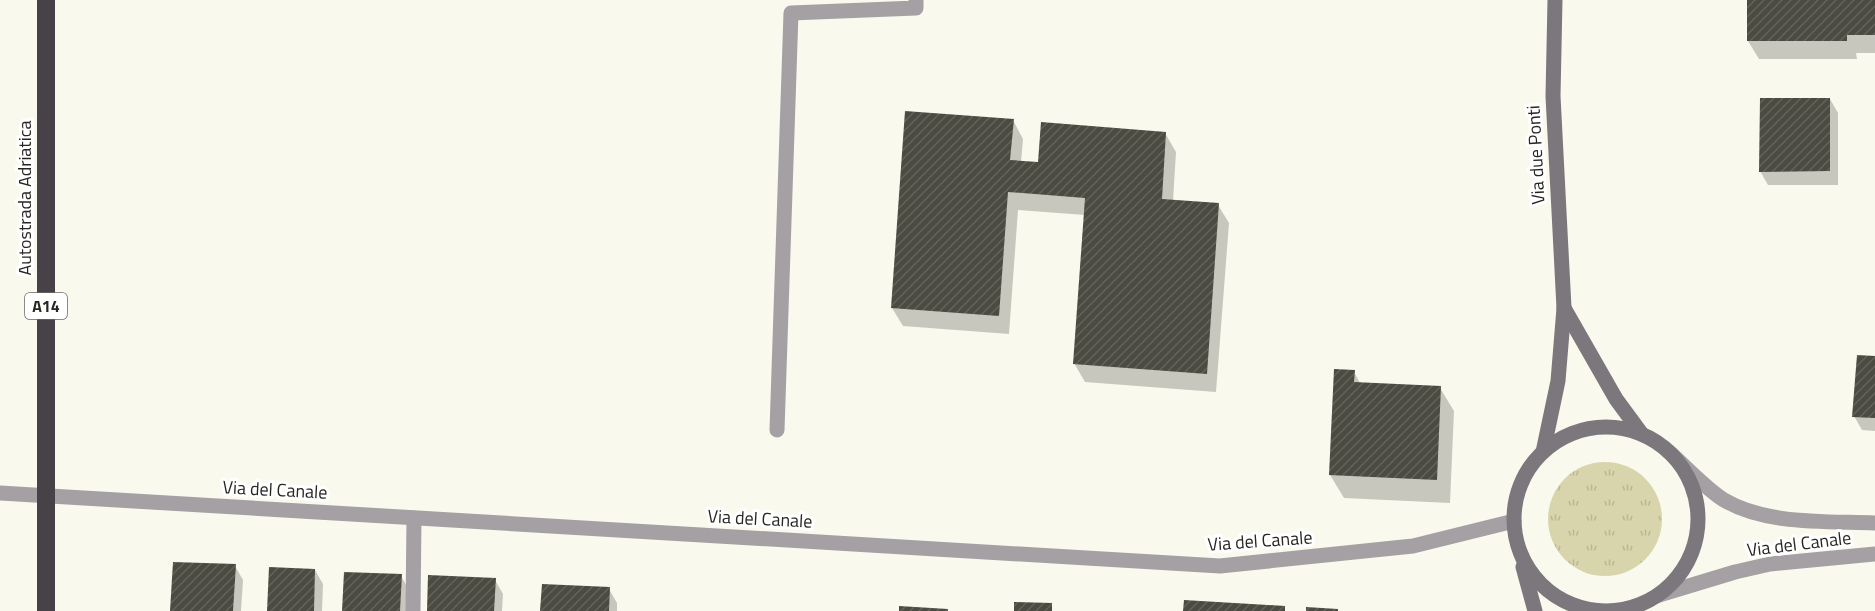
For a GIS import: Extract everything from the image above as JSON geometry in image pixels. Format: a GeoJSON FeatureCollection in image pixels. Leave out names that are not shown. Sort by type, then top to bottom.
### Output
{"type":"FeatureCollection","features":[{"type":"Feature","properties":{"kind":"highway","name":"Autostrada Adriatica"},"geometry":{"type":"LineString","coordinates":[[46,0],[46,611]]}},
{"type":"Feature","properties":{"kind":"street"},"geometry":{"type":"LineString","coordinates":[[777,430],[791,13],[916,8],[916,0]]}},
{"type":"Feature","properties":{"kind":"street","name":"Via due Ponti"},"geometry":{"type":"LineString","coordinates":[[1543,452],[1558,381],[1564,308],[1553,96],[1555,0]]}},
{"type":"Feature","properties":{"kind":"street","name":"Via due Ponti"},"geometry":{"type":"LineString","coordinates":[[1564,308],[1616,399],[1641,434]]}},
{"type":"Feature","properties":{"kind":"street"},"geometry":{"type":"LineString","coordinates":[[1520,552],[1537,580],[1561,600],[1591,611],[1622,611],[1642,605],[1659,595],[1679,576],[1692,553],[1699,526],[1696,498],[1686,473],[1668,451],[1641,434],[1616,427],[1590,428],[1565,436],[1543,452],[1527,472],[1517,495],[1514,521],[1520,552],[1535,611]]}},
{"type":"Feature","properties":{"kind":"street","name":"Via del Canale"},"geometry":{"type":"LineString","coordinates":[[1668,451],[1722,499],[1741,509],[1770,518],[1875,523]]}},
{"type":"Feature","properties":{"kind":"street","name":"Via del Canale"},"geometry":{"type":"LineString","coordinates":[[0,493],[1220,566],[1413,546],[1514,521]]}},
{"type":"Feature","properties":{"kind":"street"},"geometry":{"type":"LineString","coordinates":[[412,611],[414,518]]}},
{"type":"Feature","properties":{"kind":"street","name":"Via del Canale"},"geometry":{"type":"LineString","coordinates":[[1659,595],[1770,564],[1875,554]]}},
{"type":"Feature","properties":{"kind":"green space"},"geometry":{"type":"Polygon","coordinates":[[[1605,462],[1627,466],[1646,478],[1658,497],[1662,519],[1658,541],[1646,560],[1627,572],[1605,576],[1583,572],[1564,560],[1552,541],[1548,519],[1552,497],[1564,478],[1583,466],[1605,462]]]}},
{"type":"Feature","properties":{"kind":"building"},"geometry":{"type":"Polygon","coordinates":[[[1747,0],[1875,0],[1875,35],[1847,35],[1847,41],[1747,41],[1747,0]]]}},
{"type":"Feature","properties":{"kind":"building"},"geometry":{"type":"Polygon","coordinates":[[[1760,98],[1830,98],[1830,171],[1759,172],[1760,98]]]}},
{"type":"Feature","properties":{"kind":"building"},"geometry":{"type":"Polygon","coordinates":[[[905,111],[1014,119],[1010,160],[1038,162],[1041,122],[1166,132],[1162,199],[1219,203],[1207,374],[1073,364],[1085,198],[1008,192],[999,316],[891,308],[905,111]]]}},
{"type":"Feature","properties":{"kind":"building"},"geometry":{"type":"Polygon","coordinates":[[[1857,355],[1875,356],[1875,418],[1852,417],[1857,355]]]}},
{"type":"Feature","properties":{"kind":"building"},"geometry":{"type":"Polygon","coordinates":[[[1334,369],[1355,370],[1354,382],[1441,386],[1437,480],[1329,475],[1334,369]]]}},
{"type":"Feature","properties":{"kind":"building"},"geometry":{"type":"Polygon","coordinates":[[[173,562],[236,564],[233,611],[170,611],[173,562]]]}},
{"type":"Feature","properties":{"kind":"building"},"geometry":{"type":"Polygon","coordinates":[[[269,567],[315,569],[314,611],[267,611],[269,567]]]}},
{"type":"Feature","properties":{"kind":"building"},"geometry":{"type":"Polygon","coordinates":[[[344,572],[402,574],[400,611],[342,611],[344,572]]]}},
{"type":"Feature","properties":{"kind":"building"},"geometry":{"type":"Polygon","coordinates":[[[428,575],[496,578],[494,611],[427,611],[428,575]]]}},
{"type":"Feature","properties":{"kind":"building"},"geometry":{"type":"Polygon","coordinates":[[[542,584],[610,587],[609,611],[540,611],[542,584]]]}},
{"type":"Feature","properties":{"kind":"building"},"geometry":{"type":"Polygon","coordinates":[[[1184,600],[1285,606],[1285,611],[1183,611],[1184,600]]]}},
{"type":"Feature","properties":{"kind":"building"},"geometry":{"type":"Polygon","coordinates":[[[1014,602],[1052,603],[1052,611],[1014,611],[1014,602]]]}},
{"type":"Feature","properties":{"kind":"building"},"geometry":{"type":"Polygon","coordinates":[[[899,606],[948,609],[948,611],[899,611],[899,606]]]}},
{"type":"Feature","properties":{"kind":"building"},"geometry":{"type":"Polygon","coordinates":[[[1306,607],[1338,609],[1338,611],[1306,611],[1306,607]]]}}]}
